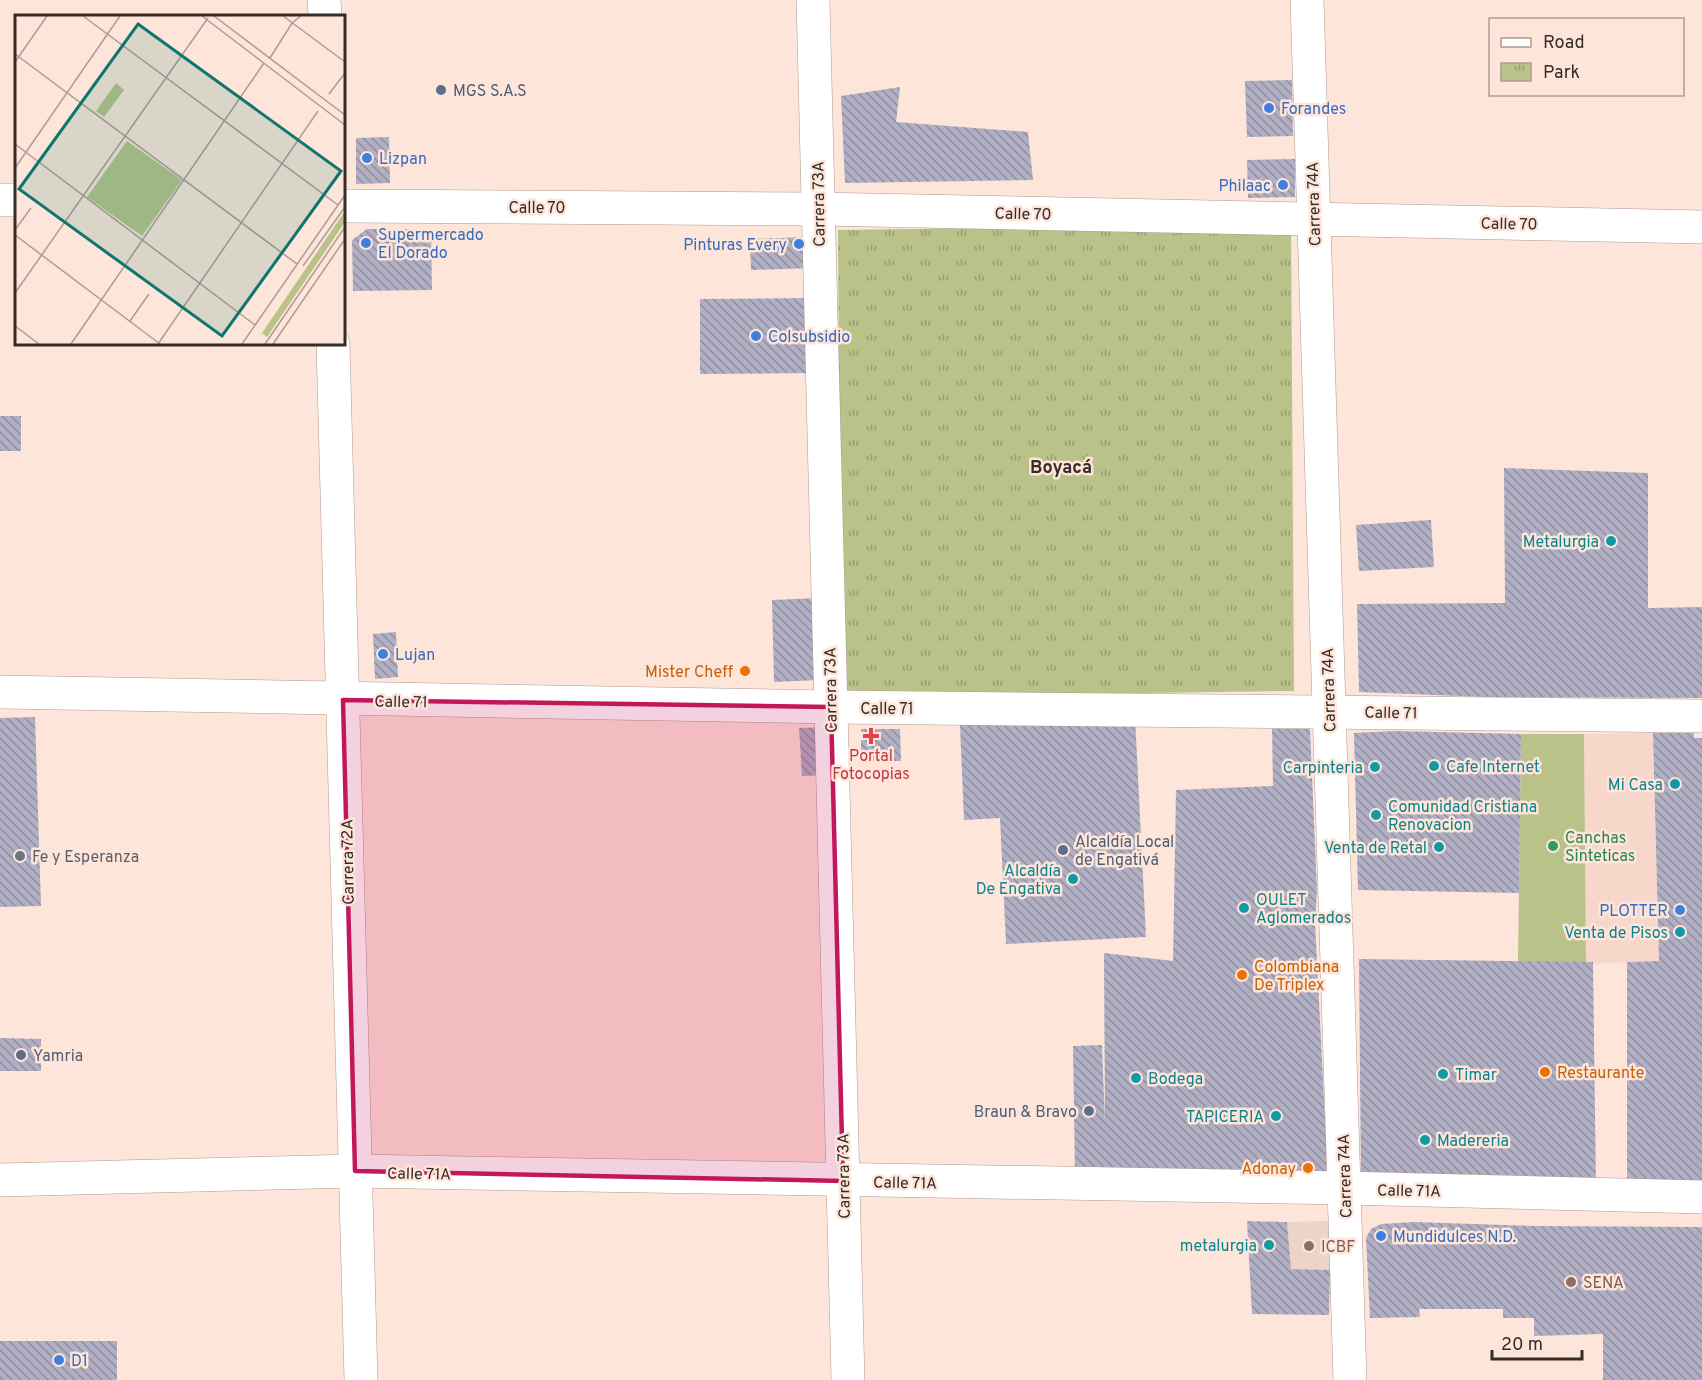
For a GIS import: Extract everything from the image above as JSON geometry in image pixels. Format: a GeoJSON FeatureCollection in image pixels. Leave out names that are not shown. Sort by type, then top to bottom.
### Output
{"type":"FeatureCollection","features":[{"type":"Feature","properties":{"kind":"street"},"geometry":{"type":"LineString","coordinates":[[324,0],[325,15]]}},
{"type":"Feature","properties":{"kind":"street","name":"Carrera 73A"},"geometry":{"type":"LineString","coordinates":[[813,0],[848,1380]]}},
{"type":"Feature","properties":{"kind":"street","name":"Carrera 74A"},"geometry":{"type":"LineString","coordinates":[[1307,0],[1350,1380]]}},
{"type":"Feature","properties":{"kind":"street","name":"Calle 70"},"geometry":{"type":"LineString","coordinates":[[345,206],[818,209],[1702,227]]}},
{"type":"Feature","properties":{"kind":"street","name":"Carrera 72A"},"geometry":{"type":"LineString","coordinates":[[333,345],[360,1380]]}},
{"type":"Feature","properties":{"kind":"street","name":"Calle 71"},"geometry":{"type":"LineString","coordinates":[[0,692],[343,700],[831,707],[1702,716]]}},
{"type":"Feature","properties":{"kind":"street","name":"Calle 71A"},"geometry":{"type":"LineString","coordinates":[[0,1180],[355,1171],[1344,1188],[1702,1197]]}},
{"type":"Feature","properties":{"kind":"highlighted area"},"geometry":{"type":"Polygon","coordinates":[[[343,700],[831,707],[843,1181],[355,1171],[343,700]]]}},
{"type":"Feature","properties":{"kind":"shaded area"},"geometry":{"type":"Polygon","coordinates":[[[1653,733],[1659,961],[1586,964],[1584,734],[1653,733]]]}},
{"type":"Feature","properties":{"kind":"shaded area","name":"ICBF"},"geometry":{"type":"Polygon","coordinates":[[[1328,1221],[1330,1270],[1291,1269],[1287,1222],[1328,1221]]]}},
{"type":"Feature","properties":{"kind":"green space"},"geometry":{"type":"Polygon","coordinates":[[[1291,224],[1294,691],[841,697],[838,230],[1291,224]]]}},
{"type":"Feature","properties":{"kind":"green space","name":"Canchas Sinteticas"},"geometry":{"type":"Polygon","coordinates":[[[1521,734],[1584,734],[1586,964],[1518,962],[1521,734]]]}},
{"type":"Feature","properties":{"kind":"building","name":"Forandes"},"geometry":{"type":"Polygon","coordinates":[[[1292,80],[1293,136],[1247,137],[1245,81],[1292,80]]]}},
{"type":"Feature","properties":{"kind":"building"},"geometry":{"type":"Polygon","coordinates":[[[900,87],[896,122],[1028,132],[1033,180],[845,183],[841,96],[900,87]]]}},
{"type":"Feature","properties":{"kind":"building"},"geometry":{"type":"Polygon","coordinates":[[[389,137],[390,183],[356,184],[356,138],[389,137]]]}},
{"type":"Feature","properties":{"kind":"building"},"geometry":{"type":"Polygon","coordinates":[[[1295,159],[1295,197],[1248,198],[1247,160],[1295,159]]]}},
{"type":"Feature","properties":{"kind":"building"},"geometry":{"type":"Polygon","coordinates":[[[367,229],[431,229],[432,290],[353,291],[352,240],[367,229]]]}},
{"type":"Feature","properties":{"kind":"building"},"geometry":{"type":"Polygon","coordinates":[[[811,237],[812,268],[751,270],[750,239],[811,237]]]}},
{"type":"Feature","properties":{"kind":"building","name":"Colsubsidio"},"geometry":{"type":"Polygon","coordinates":[[[811,298],[811,373],[700,374],[700,299],[811,298]]]}},
{"type":"Feature","properties":{"kind":"building"},"geometry":{"type":"Polygon","coordinates":[[[0,416],[21,416],[21,451],[0,451],[0,416]]]}},
{"type":"Feature","properties":{"kind":"building"},"geometry":{"type":"Polygon","coordinates":[[[1504,468],[1648,473],[1648,608],[1702,607],[1702,698],[1486,697],[1359,692],[1357,604],[1505,603],[1504,468]]]}},
{"type":"Feature","properties":{"kind":"building"},"geometry":{"type":"Polygon","coordinates":[[[1431,520],[1434,567],[1359,571],[1356,525],[1431,520]]]}},
{"type":"Feature","properties":{"kind":"building"},"geometry":{"type":"Polygon","coordinates":[[[818,598],[820,680],[774,682],[772,600],[818,598]]]}},
{"type":"Feature","properties":{"kind":"building"},"geometry":{"type":"Polygon","coordinates":[[[396,632],[398,677],[375,679],[373,634],[396,632]]]}},
{"type":"Feature","properties":{"kind":"building","name":"Alcaldía De Engativa"},"geometry":{"type":"Polygon","coordinates":[[[1135,716],[1146,937],[1006,944],[1000,818],[964,820],[960,725],[1135,716]]]}},
{"type":"Feature","properties":{"kind":"building"},"geometry":{"type":"Polygon","coordinates":[[[35,717],[41,906],[0,907],[0,718],[35,717]]]}},
{"type":"Feature","properties":{"kind":"building"},"geometry":{"type":"Polygon","coordinates":[[[829,727],[832,775],[802,776],[799,728],[829,727]]]}},
{"type":"Feature","properties":{"kind":"building"},"geometry":{"type":"Polygon","coordinates":[[[861,729],[900,729],[901,761],[861,761],[861,729]]]}},
{"type":"Feature","properties":{"kind":"building"},"geometry":{"type":"Polygon","coordinates":[[[1272,729],[1310,729],[1317,891],[1315,923],[1328,1178],[1075,1176],[1073,1046],[1102,1045],[1105,1123],[1104,953],[1173,961],[1176,790],[1273,786],[1272,729]]]}},
{"type":"Feature","properties":{"kind":"building"},"geometry":{"type":"Polygon","coordinates":[[[1394,731],[1521,734],[1519,893],[1358,890],[1354,733],[1394,731]]]}},
{"type":"Feature","properties":{"kind":"building"},"geometry":{"type":"Polygon","coordinates":[[[1653,733],[1694,733],[1694,738],[1702,738],[1702,1193],[1627,1191],[1627,962],[1659,961],[1653,733]]]}},
{"type":"Feature","properties":{"kind":"building"},"geometry":{"type":"Polygon","coordinates":[[[1359,959],[1593,962],[1596,1189],[1361,1180],[1359,959]]]}},
{"type":"Feature","properties":{"kind":"building","name":"Yamria"},"geometry":{"type":"Polygon","coordinates":[[[0,1038],[41,1039],[41,1071],[0,1071],[0,1038]]]}},
{"type":"Feature","properties":{"kind":"building"},"geometry":{"type":"Polygon","coordinates":[[[1247,1221],[1287,1222],[1291,1269],[1330,1270],[1329,1315],[1252,1314],[1247,1221]]]}},
{"type":"Feature","properties":{"kind":"building"},"geometry":{"type":"Polygon","coordinates":[[[1414,1222],[1534,1226],[1702,1227],[1702,1380],[1603,1380],[1603,1334],[1534,1336],[1534,1318],[1503,1318],[1503,1309],[1419,1309],[1420,1317],[1370,1318],[1366,1238],[1371,1229],[1381,1224],[1414,1222]]]}},
{"type":"Feature","properties":{"kind":"building","name":"D1"},"geometry":{"type":"Polygon","coordinates":[[[0,1341],[117,1341],[117,1380],[0,1380],[0,1341]]]}},
{"type":"Feature","properties":{"kind":"place","name":"MGS S.A.S"},"geometry":{"type":"Point","coordinates":[441,90]}},
{"type":"Feature","properties":{"kind":"place","name":"Forandes"},"geometry":{"type":"Point","coordinates":[1269,108]}},
{"type":"Feature","properties":{"kind":"place","name":"Lizpan"},"geometry":{"type":"Point","coordinates":[367,158]}},
{"type":"Feature","properties":{"kind":"place","name":"Philaac"},"geometry":{"type":"Point","coordinates":[1283,185]}},
{"type":"Feature","properties":{"kind":"place","name":"Supermercado El Dorado"},"geometry":{"type":"Point","coordinates":[366,243]}},
{"type":"Feature","properties":{"kind":"place","name":"Pinturas Every"},"geometry":{"type":"Point","coordinates":[799,244]}},
{"type":"Feature","properties":{"kind":"place","name":"Colsubsidio"},"geometry":{"type":"Point","coordinates":[756,336]}},
{"type":"Feature","properties":{"kind":"place","name":"Metalurgia"},"geometry":{"type":"Point","coordinates":[1611,541]}},
{"type":"Feature","properties":{"kind":"place","name":"Lujan"},"geometry":{"type":"Point","coordinates":[383,654]}},
{"type":"Feature","properties":{"kind":"place","name":"Mister Cheff"},"geometry":{"type":"Point","coordinates":[745,671]}},
{"type":"Feature","properties":{"kind":"place","name":"Portal Fotocopias"},"geometry":{"type":"Point","coordinates":[871,736]}},
{"type":"Feature","properties":{"kind":"place","name":"Cafe Internet"},"geometry":{"type":"Point","coordinates":[1434,766]}},
{"type":"Feature","properties":{"kind":"place","name":"Carpinteria"},"geometry":{"type":"Point","coordinates":[1375,767]}},
{"type":"Feature","properties":{"kind":"place","name":"Mi Casa"},"geometry":{"type":"Point","coordinates":[1675,784]}},
{"type":"Feature","properties":{"kind":"place","name":"Comunidad Cristiana Renovacion"},"geometry":{"type":"Point","coordinates":[1376,815]}},
{"type":"Feature","properties":{"kind":"place","name":"Canchas Sinteticas"},"geometry":{"type":"Point","coordinates":[1553,846]}},
{"type":"Feature","properties":{"kind":"place","name":"Venta de Retal"},"geometry":{"type":"Point","coordinates":[1439,847]}},
{"type":"Feature","properties":{"kind":"place","name":"Alcaldía Local de Engativá"},"geometry":{"type":"Point","coordinates":[1063,850]}},
{"type":"Feature","properties":{"kind":"place","name":"Fe y Esperanza"},"geometry":{"type":"Point","coordinates":[20,856]}},
{"type":"Feature","properties":{"kind":"place","name":"Alcaldía De Engativa"},"geometry":{"type":"Point","coordinates":[1073,879]}},
{"type":"Feature","properties":{"kind":"place","name":"OULET Aglomerados"},"geometry":{"type":"Point","coordinates":[1244,908]}},
{"type":"Feature","properties":{"kind":"place","name":"PLOTTER"},"geometry":{"type":"Point","coordinates":[1680,910]}},
{"type":"Feature","properties":{"kind":"place","name":"Venta de Pisos"},"geometry":{"type":"Point","coordinates":[1680,932]}},
{"type":"Feature","properties":{"kind":"place","name":"Colombiana De Triplex"},"geometry":{"type":"Point","coordinates":[1242,975]}},
{"type":"Feature","properties":{"kind":"place","name":"Yamria"},"geometry":{"type":"Point","coordinates":[21,1055]}},
{"type":"Feature","properties":{"kind":"place","name":"Restaurante"},"geometry":{"type":"Point","coordinates":[1545,1072]}},
{"type":"Feature","properties":{"kind":"place","name":"Timar"},"geometry":{"type":"Point","coordinates":[1443,1074]}},
{"type":"Feature","properties":{"kind":"place","name":"Bodega"},"geometry":{"type":"Point","coordinates":[1136,1078]}},
{"type":"Feature","properties":{"kind":"place","name":"Braun & Bravo"},"geometry":{"type":"Point","coordinates":[1089,1111]}},
{"type":"Feature","properties":{"kind":"place","name":"TAPICERIA"},"geometry":{"type":"Point","coordinates":[1276,1116]}},
{"type":"Feature","properties":{"kind":"place","name":"Madereria"},"geometry":{"type":"Point","coordinates":[1425,1140]}},
{"type":"Feature","properties":{"kind":"place","name":"Adonay"},"geometry":{"type":"Point","coordinates":[1308,1168]}},
{"type":"Feature","properties":{"kind":"place","name":"Mundidulces N.D."},"geometry":{"type":"Point","coordinates":[1381,1236]}},
{"type":"Feature","properties":{"kind":"place","name":"metalurgia"},"geometry":{"type":"Point","coordinates":[1269,1245]}},
{"type":"Feature","properties":{"kind":"place","name":"ICBF"},"geometry":{"type":"Point","coordinates":[1309,1246]}},
{"type":"Feature","properties":{"kind":"place","name":"SENA"},"geometry":{"type":"Point","coordinates":[1571,1282]}},
{"type":"Feature","properties":{"kind":"place","name":"D1"},"geometry":{"type":"Point","coordinates":[59,1360]}},
{"type":"Feature","properties":{"kind":"district","name":"Boyacá"},"geometry":{"type":"Point","coordinates":[1061,467]}}]}
